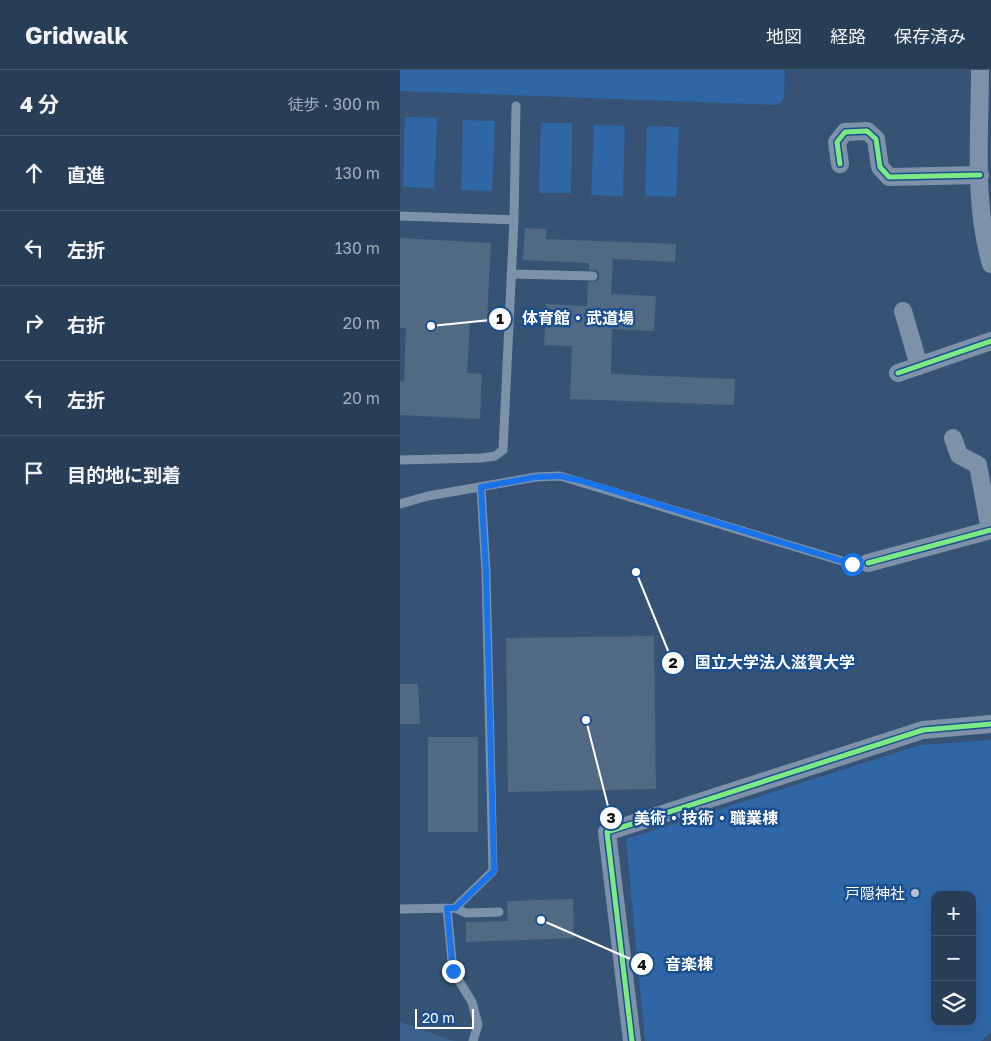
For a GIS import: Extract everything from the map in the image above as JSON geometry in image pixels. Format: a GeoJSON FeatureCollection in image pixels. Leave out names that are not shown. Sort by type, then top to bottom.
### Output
{"type":"FeatureCollection","features":[{"type":"Feature","properties":{"kind":"street"},"geometry":{"type":"LineString","coordinates":[[984,78],[980,175],[985,240],[991,264]]}},
{"type":"Feature","properties":{"kind":"street"},"geometry":{"type":"LineString","coordinates":[[840,164],[838,142],[845,132],[866,131],[876,139],[880,167],[889,177],[980,175]]}},
{"type":"Feature","properties":{"kind":"street"},"geometry":{"type":"LineString","coordinates":[[903,311],[919,366]]}},
{"type":"Feature","properties":{"kind":"street"},"geometry":{"type":"LineString","coordinates":[[898,373],[991,341]]}},
{"type":"Feature","properties":{"kind":"street"},"geometry":{"type":"LineString","coordinates":[[868,563],[990,530],[978,465],[959,455],[953,438]]}},
{"type":"Feature","properties":{"kind":"street"},"geometry":{"type":"LineString","coordinates":[[632,1041],[607,832],[923,730],[991,724]]}},
{"type":"Feature","properties":{"kind":"lane"},"geometry":{"type":"LineString","coordinates":[[400,460],[481,458],[495,456],[503,450],[512,274],[516,106]]}},
{"type":"Feature","properties":{"kind":"lane"},"geometry":{"type":"LineString","coordinates":[[400,216],[514,220]]}},
{"type":"Feature","properties":{"kind":"lane"},"geometry":{"type":"LineString","coordinates":[[512,274],[593,276]]}},
{"type":"Feature","properties":{"kind":"lane"},"geometry":{"type":"LineString","coordinates":[[400,504],[428,496],[536,477],[560,476],[582,481],[852,564],[868,563]]}},
{"type":"Feature","properties":{"kind":"lane"},"geometry":{"type":"LineString","coordinates":[[451,908],[494,871],[486,572],[481,487]]}},
{"type":"Feature","properties":{"kind":"lane"},"geometry":{"type":"LineString","coordinates":[[451,908],[453,971],[472,1002],[478,1026],[473,1041]]}},
{"type":"Feature","properties":{"kind":"lane"},"geometry":{"type":"LineString","coordinates":[[400,909],[451,908],[466,914],[499,912]]}},
{"type":"Feature","properties":{"kind":"shaded area"},"geometry":{"type":"Polygon","coordinates":[[[400,70],[785,70],[784,98],[778,105],[400,91],[400,70]]]}},
{"type":"Feature","properties":{"kind":"shaded area"},"geometry":{"type":"Polygon","coordinates":[[[405,117],[437,118],[434,188],[403,187],[405,117]]]}},
{"type":"Feature","properties":{"kind":"shaded area"},"geometry":{"type":"Polygon","coordinates":[[[463,120],[495,121],[492,191],[461,190],[463,120]]]}},
{"type":"Feature","properties":{"kind":"shaded area"},"geometry":{"type":"Polygon","coordinates":[[[541,123],[572,123],[571,193],[539,193],[541,123]]]}},
{"type":"Feature","properties":{"kind":"shaded area"},"geometry":{"type":"Polygon","coordinates":[[[594,125],[625,126],[623,196],[591,195],[594,125]]]}},
{"type":"Feature","properties":{"kind":"shaded area"},"geometry":{"type":"Polygon","coordinates":[[[647,126],[679,127],[676,197],[645,196],[647,126]]]}},
{"type":"Feature","properties":{"kind":"shaded area"},"geometry":{"type":"Polygon","coordinates":[[[991,740],[991,1032],[981,1041],[645,1041],[626,839],[920,745],[991,740]]]}},
{"type":"Feature","properties":{"kind":"shaded area"},"geometry":{"type":"Polygon","coordinates":[[[400,1022],[454,1041],[400,1041],[400,1022]]]}},
{"type":"Feature","properties":{"kind":"building"},"geometry":{"type":"Polygon","coordinates":[[[525,228],[546,229],[546,239],[676,244],[675,262],[613,259],[611,294],[656,296],[654,331],[612,329],[611,374],[735,379],[734,405],[570,399],[572,346],[544,345],[546,304],[587,306],[588,282],[599,279],[599,273],[596,270],[589,270],[589,263],[523,260],[525,228]]]}},
{"type":"Feature","properties":{"kind":"building"},"geometry":{"type":"Polygon","coordinates":[[[400,238],[491,243],[487,323],[470,322],[467,373],[482,374],[480,419],[400,415],[400,381],[404,382],[406,328],[400,328],[400,238]]]}},
{"type":"Feature","properties":{"kind":"building"},"geometry":{"type":"Polygon","coordinates":[[[654,636],[656,789],[508,792],[506,638],[654,636]]]}},
{"type":"Feature","properties":{"kind":"building"},"geometry":{"type":"Polygon","coordinates":[[[400,684],[418,684],[420,724],[400,724],[400,684]]]}},
{"type":"Feature","properties":{"kind":"building"},"geometry":{"type":"Polygon","coordinates":[[[428,737],[478,737],[478,832],[428,832],[428,737]]]}},
{"type":"Feature","properties":{"kind":"building"},"geometry":{"type":"Polygon","coordinates":[[[573,899],[574,938],[466,942],[466,922],[508,921],[507,901],[573,899]]]}},
{"type":"Feature","properties":{"kind":"cycle path"},"geometry":{"type":"LineString","coordinates":[[840,164],[837,142],[845,132],[867,131],[876,139],[880,167],[889,177],[980,175]]}},
{"type":"Feature","properties":{"kind":"cycle path"},"geometry":{"type":"LineString","coordinates":[[898,373],[991,341]]}},
{"type":"Feature","properties":{"kind":"cycle path"},"geometry":{"type":"LineString","coordinates":[[868,563],[991,530]]}},
{"type":"Feature","properties":{"kind":"cycle path"},"geometry":{"type":"LineString","coordinates":[[632,1041],[607,832],[923,730],[991,724]]}},
{"type":"Feature","properties":{"kind":"place","name":"体育館・武道場"},"geometry":{"type":"Point","coordinates":[431,326]}},
{"type":"Feature","properties":{"kind":"place","name":"国立大学法人滋賀大学"},"geometry":{"type":"Point","coordinates":[636,572]}},
{"type":"Feature","properties":{"kind":"place","name":"美術・技術・職業棟"},"geometry":{"type":"Point","coordinates":[586,720]}},
{"type":"Feature","properties":{"kind":"place","name":"戸隠神社"},"geometry":{"type":"Point","coordinates":[915,893]}},
{"type":"Feature","properties":{"kind":"place","name":"音楽棟"},"geometry":{"type":"Point","coordinates":[541,920]}},
{"type":"Feature","properties":{"kind":"route"},"geometry":{"type":"LineString","coordinates":[[453,971],[447,908],[455,908],[494,871],[486,572],[481,487],[536,477],[560,476],[582,481],[852,564]]}}]}
